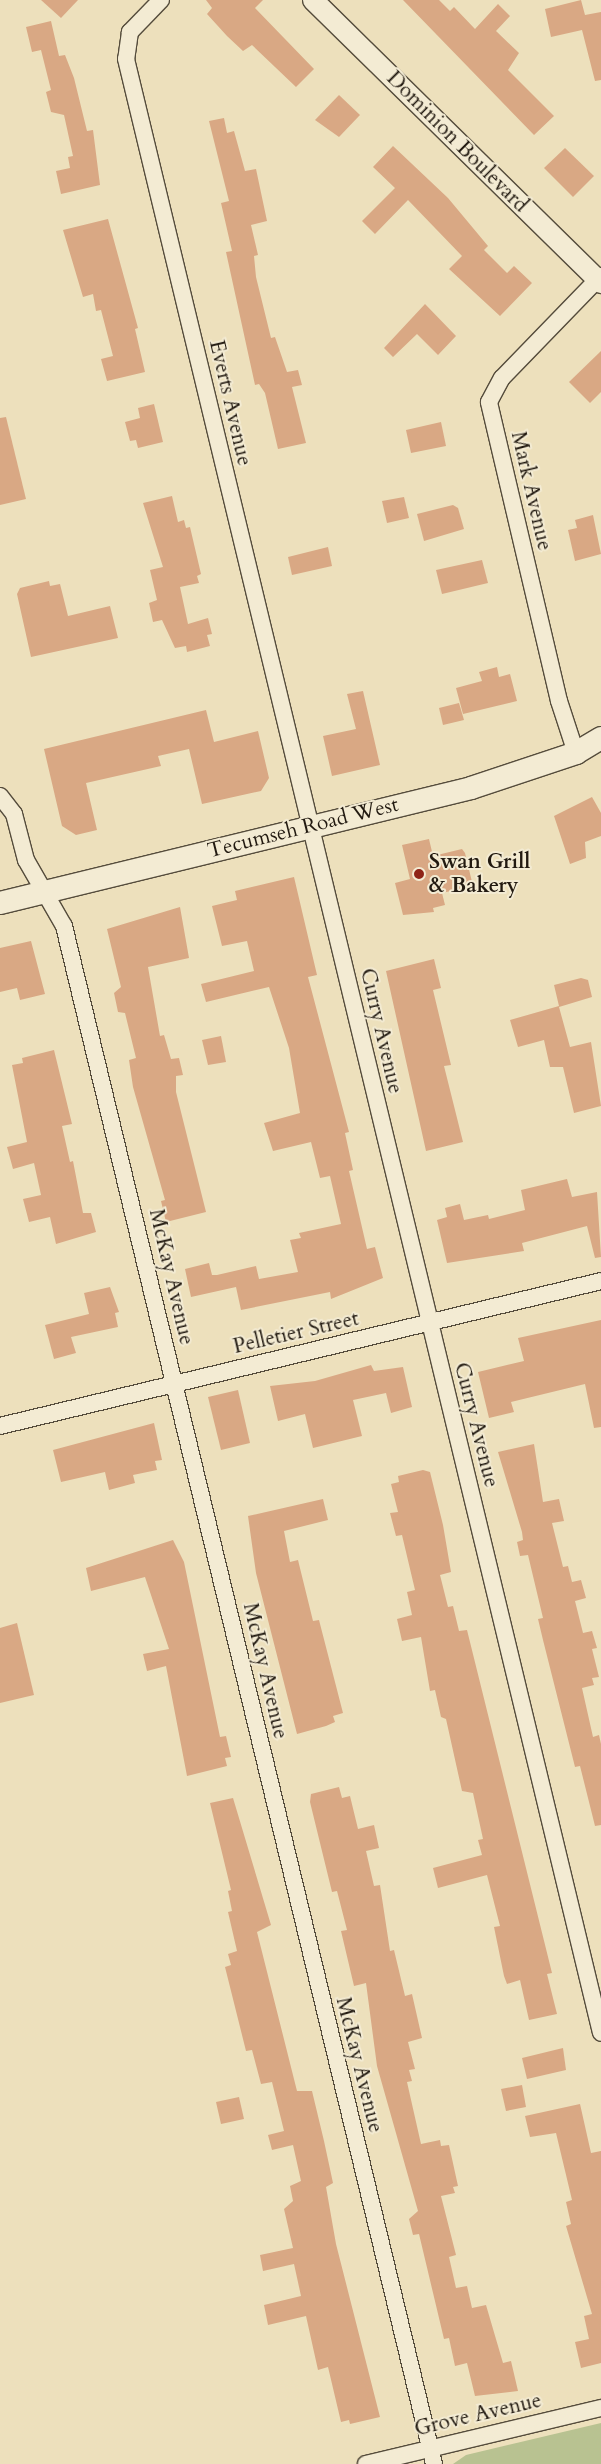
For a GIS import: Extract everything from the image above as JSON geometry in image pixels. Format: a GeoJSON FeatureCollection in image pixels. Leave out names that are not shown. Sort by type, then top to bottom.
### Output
{"type":"FeatureCollection","features":[{"type":"Feature","properties":{"kind":"main road","name":"Tecumseh Road West"},"geometry":{"type":"LineString","coordinates":[[0,903],[471,788],[576,752],[601,738]]}},
{"type":"Feature","properties":{"kind":"street","name":"Everts Avenue"},"geometry":{"type":"LineString","coordinates":[[161,0],[130,32],[126,59],[310,827]]}},
{"type":"Feature","properties":{"kind":"street","name":"Dominion Boulevard"},"geometry":{"type":"LineString","coordinates":[[313,0],[600,280]]}},
{"type":"Feature","properties":{"kind":"street","name":"Mark Avenue"},"geometry":{"type":"LineString","coordinates":[[576,752],[559,701],[489,402],[502,378],[600,280]]}},
{"type":"Feature","properties":{"kind":"street","name":"McKay Avenue"},"geometry":{"type":"LineString","coordinates":[[0,796],[14,814],[26,860],[47,891],[64,926],[432,2456]]}},
{"type":"Feature","properties":{"kind":"street","name":"Curry Avenue"},"geometry":{"type":"LineString","coordinates":[[310,827],[601,2033]]}},
{"type":"Feature","properties":{"kind":"street","name":"Pelletier Street"},"geometry":{"type":"LineString","coordinates":[[0,1426],[601,1281]]}},
{"type":"Feature","properties":{"kind":"street","name":"Grove Avenue"},"geometry":{"type":"LineString","coordinates":[[366,2464],[432,2456],[601,2408]]}},
{"type":"Feature","properties":{"kind":"green space"},"geometry":{"type":"Polygon","coordinates":[[[601,2423],[601,2464],[453,2464],[466,2455],[601,2423]]]}},
{"type":"Feature","properties":{"kind":"building"},"geometry":{"type":"Polygon","coordinates":[[[41,0],[78,0],[61,18],[41,0]]]}},
{"type":"Feature","properties":{"kind":"building"},"geometry":{"type":"Polygon","coordinates":[[[206,0],[263,0],[255,8],[314,69],[296,87],[252,45],[243,51],[227,36],[207,14],[212,8],[206,0]]]}},
{"type":"Feature","properties":{"kind":"building"},"geometry":{"type":"Polygon","coordinates":[[[403,0],[439,0],[450,11],[454,7],[475,29],[498,4],[510,16],[496,31],[519,53],[508,70],[554,116],[534,135],[403,0]]]}},
{"type":"Feature","properties":{"kind":"building"},"geometry":{"type":"Polygon","coordinates":[[[581,0],[585,15],[601,12],[601,80],[595,81],[582,30],[551,37],[545,9],[581,0]]]}},
{"type":"Feature","properties":{"kind":"building"},"geometry":{"type":"Polygon","coordinates":[[[51,21],[59,56],[65,55],[74,78],[87,131],[93,130],[100,185],[61,194],[56,171],[70,168],[68,157],[73,156],[64,115],[51,112],[46,92],[51,90],[41,50],[32,52],[26,27],[51,21]]]}},
{"type":"Feature","properties":{"kind":"building"},"geometry":{"type":"Polygon","coordinates":[[[339,95],[360,115],[339,137],[315,120],[339,95]]]}},
{"type":"Feature","properties":{"kind":"building"},"geometry":{"type":"Polygon","coordinates":[[[224,118],[227,133],[234,131],[245,171],[256,169],[267,221],[251,225],[258,255],[254,256],[256,277],[271,338],[275,337],[287,372],[298,370],[302,385],[292,387],[306,443],[278,449],[265,393],[259,384],[255,385],[226,252],[232,251],[221,203],[229,201],[209,121],[224,118]]]}},
{"type":"Feature","properties":{"kind":"building"},"geometry":{"type":"Polygon","coordinates":[[[393,146],[448,198],[488,246],[484,250],[507,273],[514,266],[532,283],[500,316],[449,269],[462,256],[408,200],[375,234],[362,221],[395,188],[373,167],[393,146]]]}},
{"type":"Feature","properties":{"kind":"building"},"geometry":{"type":"Polygon","coordinates":[[[565,148],[594,176],[573,197],[544,168],[565,148]]]}},
{"type":"Feature","properties":{"kind":"building"},"geometry":{"type":"Polygon","coordinates":[[[108,219],[138,328],[135,329],[145,372],[107,381],[101,359],[113,356],[101,310],[96,311],[93,294],[83,297],[63,230],[108,219]]]}},
{"type":"Feature","properties":{"kind":"building"},"geometry":{"type":"Polygon","coordinates":[[[425,304],[456,336],[438,355],[417,334],[393,357],[384,348],[425,304]]]}},
{"type":"Feature","properties":{"kind":"building"},"geometry":{"type":"Polygon","coordinates":[[[601,351],[601,392],[590,403],[569,382],[601,351]]]}},
{"type":"Feature","properties":{"kind":"building"},"geometry":{"type":"Polygon","coordinates":[[[154,404],[163,442],[138,448],[136,440],[130,441],[125,422],[140,418],[138,408],[154,404]]]}},
{"type":"Feature","properties":{"kind":"building"},"geometry":{"type":"Polygon","coordinates":[[[6,417],[26,499],[0,505],[0,418],[6,417]]]}},
{"type":"Feature","properties":{"kind":"building"},"geometry":{"type":"Polygon","coordinates":[[[441,422],[446,446],[411,453],[406,430],[441,422]]]}},
{"type":"Feature","properties":{"kind":"building"},"geometry":{"type":"Polygon","coordinates":[[[172,496],[178,522],[184,520],[186,528],[190,527],[201,574],[197,576],[199,583],[180,587],[188,624],[208,618],[212,634],[207,635],[210,646],[187,652],[186,646],[175,648],[162,620],[153,622],[149,603],[157,600],[150,570],[163,567],[143,503],[172,496]]]}},
{"type":"Feature","properties":{"kind":"building"},"geometry":{"type":"Polygon","coordinates":[[[404,497],[409,518],[387,523],[382,501],[404,497]]]}},
{"type":"Feature","properties":{"kind":"building"},"geometry":{"type":"Polygon","coordinates":[[[453,505],[458,508],[464,529],[424,541],[417,514],[453,505]]]}},
{"type":"Feature","properties":{"kind":"building"},"geometry":{"type":"Polygon","coordinates":[[[593,515],[601,554],[575,561],[568,530],[577,528],[575,520],[593,515]]]}},
{"type":"Feature","properties":{"kind":"building"},"geometry":{"type":"Polygon","coordinates":[[[328,547],[332,566],[292,575],[288,557],[328,547]]]}},
{"type":"Feature","properties":{"kind":"building"},"geometry":{"type":"Polygon","coordinates":[[[482,560],[488,583],[442,594],[436,570],[482,560]]]}},
{"type":"Feature","properties":{"kind":"building"},"geometry":{"type":"Polygon","coordinates":[[[49,581],[50,586],[60,584],[68,616],[110,606],[118,638],[31,657],[17,594],[20,588],[49,581]]]}},
{"type":"Feature","properties":{"kind":"building"},"geometry":{"type":"Polygon","coordinates":[[[497,667],[499,677],[510,674],[517,701],[463,714],[456,688],[482,681],[479,672],[497,667]]]}},
{"type":"Feature","properties":{"kind":"building"},"geometry":{"type":"Polygon","coordinates":[[[363,691],[380,765],[332,776],[323,736],[356,729],[347,694],[363,691]]]}},
{"type":"Feature","properties":{"kind":"building"},"geometry":{"type":"Polygon","coordinates":[[[459,703],[464,720],[443,725],[439,708],[459,703]]]}},
{"type":"Feature","properties":{"kind":"building"},"geometry":{"type":"Polygon","coordinates":[[[206,710],[214,742],[258,731],[269,778],[261,791],[202,804],[189,749],[158,756],[161,766],[86,783],[97,830],[76,835],[62,826],[44,749],[206,710]]]}},
{"type":"Feature","properties":{"kind":"building"},"geometry":{"type":"Polygon","coordinates":[[[592,797],[601,813],[601,836],[585,842],[586,858],[570,864],[554,816],[592,797]]]}},
{"type":"Feature","properties":{"kind":"building"},"geometry":{"type":"Polygon","coordinates":[[[429,839],[433,856],[462,849],[465,853],[473,886],[442,893],[445,905],[433,908],[434,912],[403,915],[395,883],[410,879],[402,845],[429,839]]]}},
{"type":"Feature","properties":{"kind":"building"},"geometry":{"type":"Polygon","coordinates":[[[294,877],[317,975],[308,977],[349,1132],[345,1133],[353,1170],[349,1171],[367,1249],[375,1247],[383,1278],[331,1299],[330,1292],[241,1310],[236,1287],[191,1297],[185,1269],[209,1263],[212,1275],[217,1275],[256,1266],[259,1279],[298,1272],[290,1240],[301,1238],[299,1233],[341,1224],[330,1176],[320,1178],[311,1142],[273,1151],[264,1123],[300,1113],[289,1048],[269,987],[206,1002],[201,984],[254,971],[247,941],[222,946],[212,906],[237,900],[235,891],[294,877]]]}},
{"type":"Feature","properties":{"kind":"building"},"geometry":{"type":"Polygon","coordinates":[[[180,907],[189,958],[148,967],[160,1036],[164,1035],[171,1059],[179,1058],[183,1075],[176,1076],[176,1092],[206,1212],[166,1222],[161,1201],[165,1200],[133,1087],[129,1060],[136,1058],[125,1013],[118,1012],[114,993],[121,987],[107,929],[180,907]]]}},
{"type":"Feature","properties":{"kind":"building"},"geometry":{"type":"Polygon","coordinates":[[[31,941],[45,994],[20,1000],[17,988],[0,992],[0,948],[31,941]]]}},
{"type":"Feature","properties":{"kind":"building"},"geometry":{"type":"Polygon","coordinates":[[[434,959],[441,988],[433,990],[451,1065],[444,1066],[463,1142],[426,1151],[386,971],[434,959]]]}},
{"type":"Feature","properties":{"kind":"building"},"geometry":{"type":"Polygon","coordinates":[[[581,978],[588,980],[592,997],[559,1007],[570,1047],[591,1042],[601,1106],[574,1113],[563,1067],[550,1067],[544,1040],[518,1047],[510,1020],[559,1006],[554,985],[581,978]]]}},
{"type":"Feature","properties":{"kind":"building"},"geometry":{"type":"Polygon","coordinates":[[[221,1036],[226,1062],[208,1065],[202,1040],[221,1036]]]}},
{"type":"Feature","properties":{"kind":"building"},"geometry":{"type":"Polygon","coordinates":[[[54,1050],[72,1124],[62,1126],[70,1162],[73,1161],[83,1213],[91,1213],[96,1232],[56,1244],[50,1217],[29,1222],[23,1199],[41,1195],[34,1163],[13,1169],[7,1147],[27,1142],[12,1065],[23,1063],[22,1058],[54,1050]]]}},
{"type":"Feature","properties":{"kind":"building"},"geometry":{"type":"Polygon","coordinates":[[[567,1179],[572,1197],[597,1192],[601,1257],[595,1258],[587,1226],[522,1243],[524,1251],[447,1263],[437,1220],[447,1217],[445,1208],[460,1204],[464,1220],[488,1215],[489,1219],[525,1210],[521,1190],[567,1179]]]}},
{"type":"Feature","properties":{"kind":"building"},"geometry":{"type":"Polygon","coordinates":[[[110,1287],[119,1312],[115,1313],[118,1327],[71,1337],[76,1353],[54,1359],[45,1325],[89,1314],[84,1293],[110,1287]]]}},
{"type":"Feature","properties":{"kind":"building"},"geometry":{"type":"Polygon","coordinates":[[[601,1320],[601,1427],[594,1428],[585,1384],[511,1402],[514,1412],[489,1418],[478,1372],[524,1361],[518,1338],[601,1320]]]}},
{"type":"Feature","properties":{"kind":"building"},"geometry":{"type":"Polygon","coordinates":[[[371,1365],[374,1371],[403,1367],[412,1407],[391,1413],[386,1393],[353,1400],[362,1436],[313,1448],[305,1414],[278,1421],[270,1386],[315,1381],[371,1365]]]}},
{"type":"Feature","properties":{"kind":"building"},"geometry":{"type":"Polygon","coordinates":[[[238,1390],[250,1443],[221,1450],[208,1397],[238,1390]]]}},
{"type":"Feature","properties":{"kind":"building"},"geometry":{"type":"Polygon","coordinates":[[[154,1423],[162,1460],[155,1461],[157,1470],[133,1475],[135,1483],[109,1490],[105,1472],[61,1482],[53,1450],[154,1423]]]}},
{"type":"Feature","properties":{"kind":"building"},"geometry":{"type":"Polygon","coordinates":[[[534,1444],[543,1502],[559,1499],[564,1521],[552,1523],[563,1567],[568,1566],[572,1582],[581,1580],[586,1598],[575,1601],[583,1633],[592,1631],[597,1648],[592,1649],[599,1677],[592,1678],[594,1685],[582,1688],[593,1737],[599,1735],[601,1744],[601,1825],[595,1826],[580,1766],[575,1767],[538,1619],[543,1618],[528,1555],[520,1556],[517,1542],[523,1540],[522,1532],[498,1452],[534,1444]]]}},
{"type":"Feature","properties":{"kind":"building"},"geometry":{"type":"Polygon","coordinates":[[[423,1470],[430,1472],[443,1525],[451,1572],[440,1575],[448,1607],[453,1606],[459,1631],[467,1630],[552,1973],[547,1974],[557,2014],[529,2020],[520,1980],[507,1984],[494,1927],[500,1926],[487,1875],[438,1888],[433,1868],[482,1855],[478,1840],[483,1839],[473,1793],[462,1791],[446,1719],[441,1717],[435,1690],[430,1691],[421,1637],[402,1641],[397,1619],[412,1615],[407,1592],[415,1590],[402,1535],[396,1536],[390,1513],[398,1512],[391,1484],[399,1482],[398,1476],[423,1470]]]}},
{"type":"Feature","properties":{"kind":"building"},"geometry":{"type":"Polygon","coordinates":[[[323,1499],[328,1520],[284,1531],[290,1562],[298,1560],[313,1621],[319,1620],[343,1713],[333,1716],[335,1722],[297,1734],[256,1573],[248,1516],[323,1499]]]}},
{"type":"Feature","properties":{"kind":"building"},"geometry":{"type":"Polygon","coordinates":[[[173,1540],[184,1562],[220,1737],[226,1736],[231,1757],[225,1758],[227,1766],[187,1776],[166,1666],[147,1671],[143,1654],[169,1649],[145,1577],[91,1591],[86,1568],[173,1540]]]}},
{"type":"Feature","properties":{"kind":"building"},"geometry":{"type":"Polygon","coordinates":[[[17,1623],[34,1695],[0,1703],[0,1628],[17,1623]]]}},
{"type":"Feature","properties":{"kind":"building"},"geometry":{"type":"Polygon","coordinates":[[[339,1787],[342,1798],[350,1796],[358,1829],[374,1825],[379,1848],[366,1851],[374,1886],[380,1885],[390,1951],[394,1950],[405,1996],[412,1994],[422,2038],[408,2042],[415,2069],[409,2070],[412,2081],[407,2082],[421,2144],[440,2140],[441,2146],[449,2145],[458,2186],[453,2187],[455,2193],[441,2196],[456,2255],[449,2257],[456,2288],[467,2286],[472,2308],[486,2305],[503,2363],[511,2361],[518,2391],[475,2396],[467,2363],[455,2366],[449,2338],[444,2339],[419,2234],[413,2235],[409,2219],[418,2211],[377,2066],[366,1983],[354,1986],[341,1931],[347,1930],[337,1891],[332,1892],[310,1802],[311,1794],[339,1787]]]}},
{"type":"Feature","properties":{"kind":"building"},"geometry":{"type":"Polygon","coordinates":[[[233,1798],[271,1925],[257,1932],[297,2091],[312,2091],[324,2141],[333,2183],[326,2187],[336,2244],[380,2417],[350,2424],[349,2420],[341,2422],[328,2367],[318,2370],[306,2316],[268,2325],[264,2305],[301,2296],[294,2264],[263,2271],[260,2255],[293,2248],[284,2209],[293,2201],[290,2186],[301,2181],[293,2145],[272,2150],[268,2135],[284,2131],[272,2082],[261,2084],[252,2050],[246,2051],[225,1967],[231,1965],[228,1954],[237,1951],[228,1912],[232,1911],[228,1891],[231,1890],[210,1803],[233,1798]]]}},
{"type":"Feature","properties":{"kind":"building"},"geometry":{"type":"Polygon","coordinates":[[[563,2048],[566,2070],[527,2079],[522,2058],[563,2048]]]}},
{"type":"Feature","properties":{"kind":"building"},"geometry":{"type":"Polygon","coordinates":[[[522,2085],[526,2107],[506,2111],[501,2089],[522,2085]]]}},
{"type":"Feature","properties":{"kind":"building"},"geometry":{"type":"Polygon","coordinates":[[[239,2097],[244,2119],[221,2124],[216,2102],[239,2097]]]}},
{"type":"Feature","properties":{"kind":"building"},"geometry":{"type":"Polygon","coordinates":[[[580,2104],[591,2153],[601,2151],[601,2363],[581,2368],[575,2342],[589,2339],[584,2316],[592,2314],[566,2226],[571,2224],[566,2202],[572,2200],[556,2133],[530,2137],[525,2116],[580,2104]]]}},
{"type":"Feature","properties":{"kind":"place","name":"Swan Grill & Bakery"},"geometry":{"type":"Point","coordinates":[419,874]}}]}
